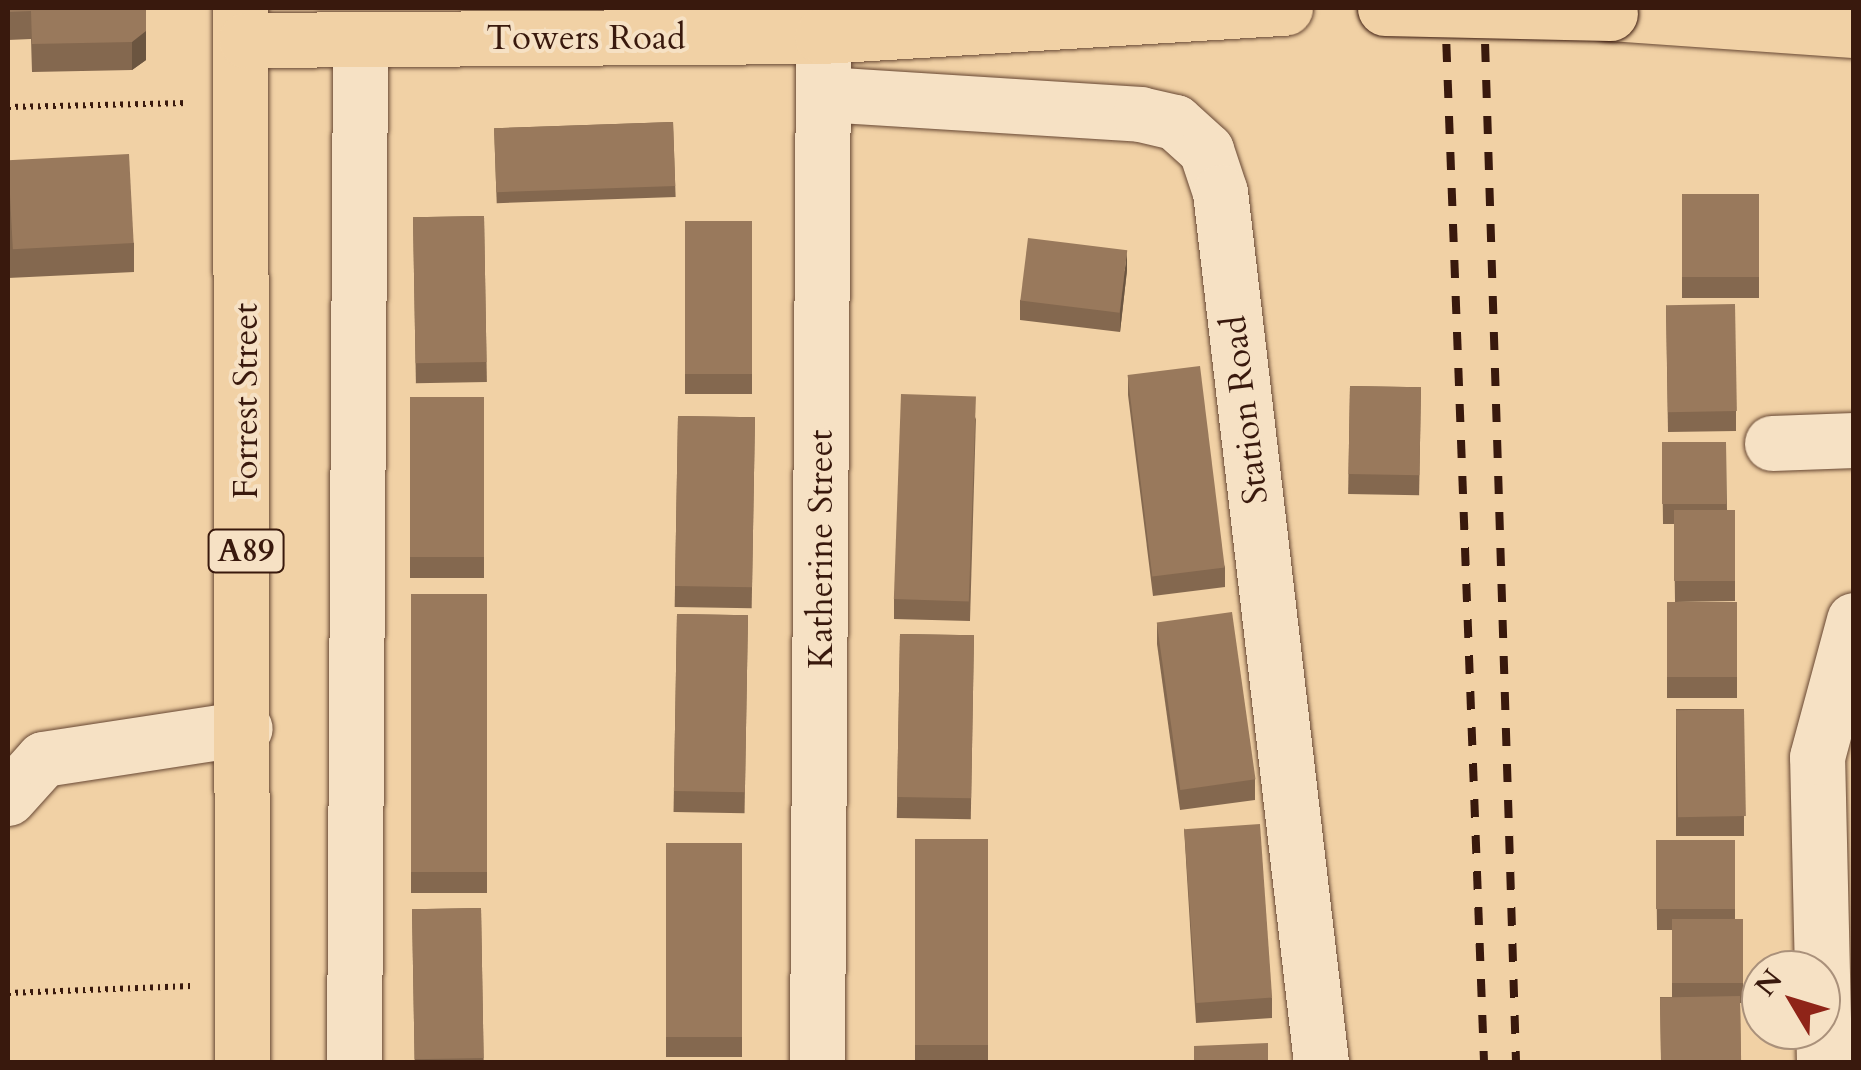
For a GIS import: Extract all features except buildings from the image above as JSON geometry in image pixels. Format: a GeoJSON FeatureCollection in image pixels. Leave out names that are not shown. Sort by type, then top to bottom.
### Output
{"type":"FeatureCollection","features":[{"type":"Feature","properties":{"kind":"main road","name":"Towers Road"},"geometry":{"type":"LineString","coordinates":[[246,18],[360,39],[822,36],[1285,8]]}},
{"type":"Feature","properties":{"kind":"main road"},"geometry":{"type":"LineString","coordinates":[[1385,8],[1610,13],[1854,30]]}},
{"type":"Feature","properties":{"kind":"main road","name":"Forrest Street"},"geometry":{"type":"LineString","coordinates":[[242,1062],[246,18]]}},
{"type":"Feature","properties":{"kind":"street","name":"Katherine Street"},"geometry":{"type":"LineString","coordinates":[[817,1062],[822,36]]}},
{"type":"Feature","properties":{"kind":"street"},"geometry":{"type":"LineString","coordinates":[[354,1062],[360,39]]}},
{"type":"Feature","properties":{"kind":"street","name":"Station Road"},"geometry":{"type":"LineString","coordinates":[[824,94],[1140,114],[1175,122],[1206,150],[1222,212],[1321,1062]]}},
{"type":"Feature","properties":{"kind":"street"},"geometry":{"type":"LineString","coordinates":[[1772,443],[1854,440]]}},
{"type":"Feature","properties":{"kind":"street"},"geometry":{"type":"LineString","coordinates":[[1824,1062],[1817,756],[1854,620]]}},
{"type":"Feature","properties":{"kind":"street"},"geometry":{"type":"LineString","coordinates":[[8,798],[43,759],[246,728]]}},
{"type":"Feature","properties":{"kind":"path"},"geometry":{"type":"LineString","coordinates":[[8,107],[192,104],[193,114],[246,113]]}},
{"type":"Feature","properties":{"kind":"path"},"geometry":{"type":"LineString","coordinates":[[8,992],[182,986]]}},
{"type":"Feature","properties":{"kind":"railway"},"geometry":{"type":"LineString","coordinates":[[1445,8],[1484,1062]]}},
{"type":"Feature","properties":{"kind":"railway"},"geometry":{"type":"LineString","coordinates":[[1484,8],[1516,1062]]}}]}
